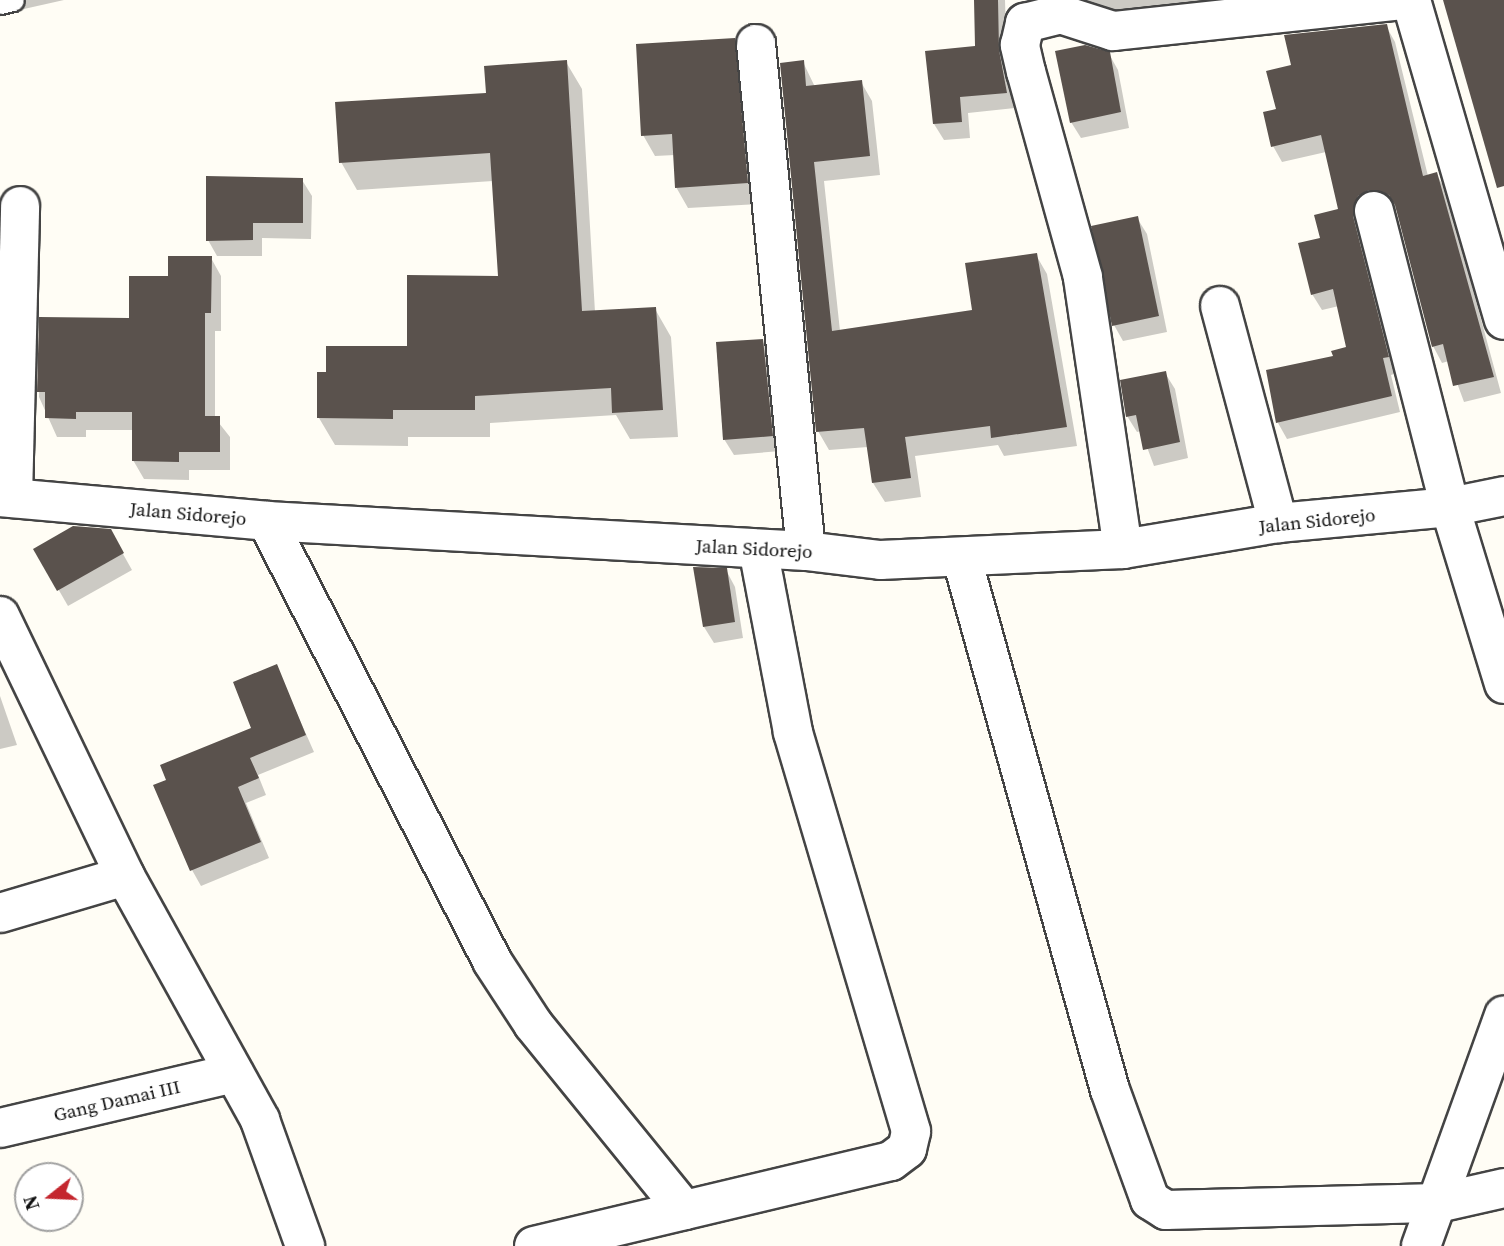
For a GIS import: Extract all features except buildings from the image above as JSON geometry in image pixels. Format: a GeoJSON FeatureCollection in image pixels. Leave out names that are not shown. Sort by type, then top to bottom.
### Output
{"type":"FeatureCollection","features":[{"type":"Feature","properties":{"kind":"street"},"geometry":{"type":"LineString","coordinates":[[1124,549],[1083,276],[1020,46],[1025,23],[1060,14],[1113,31],[1404,0]]}},
{"type":"Feature","properties":{"kind":"street"},"geometry":{"type":"LineString","coordinates":[[1411,0],[1504,320]]}},
{"type":"Feature","properties":{"kind":"street"},"geometry":{"type":"LineString","coordinates":[[755,44],[806,551]]}},
{"type":"Feature","properties":{"kind":"street"},"geometry":{"type":"LineString","coordinates":[[6,498],[20,206]]}},
{"type":"Feature","properties":{"kind":"street"},"geometry":{"type":"LineString","coordinates":[[1374,211],[1450,507],[1504,684]]}},
{"type":"Feature","properties":{"kind":"street"},"geometry":{"type":"LineString","coordinates":[[1220,306],[1278,523]]}},
{"type":"Feature","properties":{"kind":"street","name":"Jalan Sidorejo"},"geometry":{"type":"LineString","coordinates":[[6,498],[267,521],[806,551],[880,560],[962,559],[1124,549],[1278,523],[1450,507],[1504,495]]}},
{"type":"Feature","properties":{"kind":"street"},"geometry":{"type":"LineString","coordinates":[[267,521],[492,961],[533,1024],[684,1210]]}},
{"type":"Feature","properties":{"kind":"street"},"geometry":{"type":"LineString","coordinates":[[534,1246],[891,1161],[907,1149],[911,1132],[793,732],[758,550]]}},
{"type":"Feature","properties":{"kind":"street"},"geometry":{"type":"LineString","coordinates":[[962,559],[1110,1090],[1150,1200],[1166,1210],[1438,1203],[1504,1188]]}},
{"type":"Feature","properties":{"kind":"street"},"geometry":{"type":"LineString","coordinates":[[0,616],[14,680],[260,1121],[305,1246]]}},
{"type":"Feature","properties":{"kind":"street"},"geometry":{"type":"LineString","coordinates":[[0,913],[125,876]]}},
{"type":"Feature","properties":{"kind":"street"},"geometry":{"type":"LineString","coordinates":[[1421,1246],[1504,1015]]}},
{"type":"Feature","properties":{"kind":"street","name":"Gang Damai III"},"geometry":{"type":"LineString","coordinates":[[0,1128],[234,1073]]}},
{"type":"Feature","properties":{"kind":"lane"},"geometry":{"type":"LineString","coordinates":[[0,3],[13,0]]}}]}
